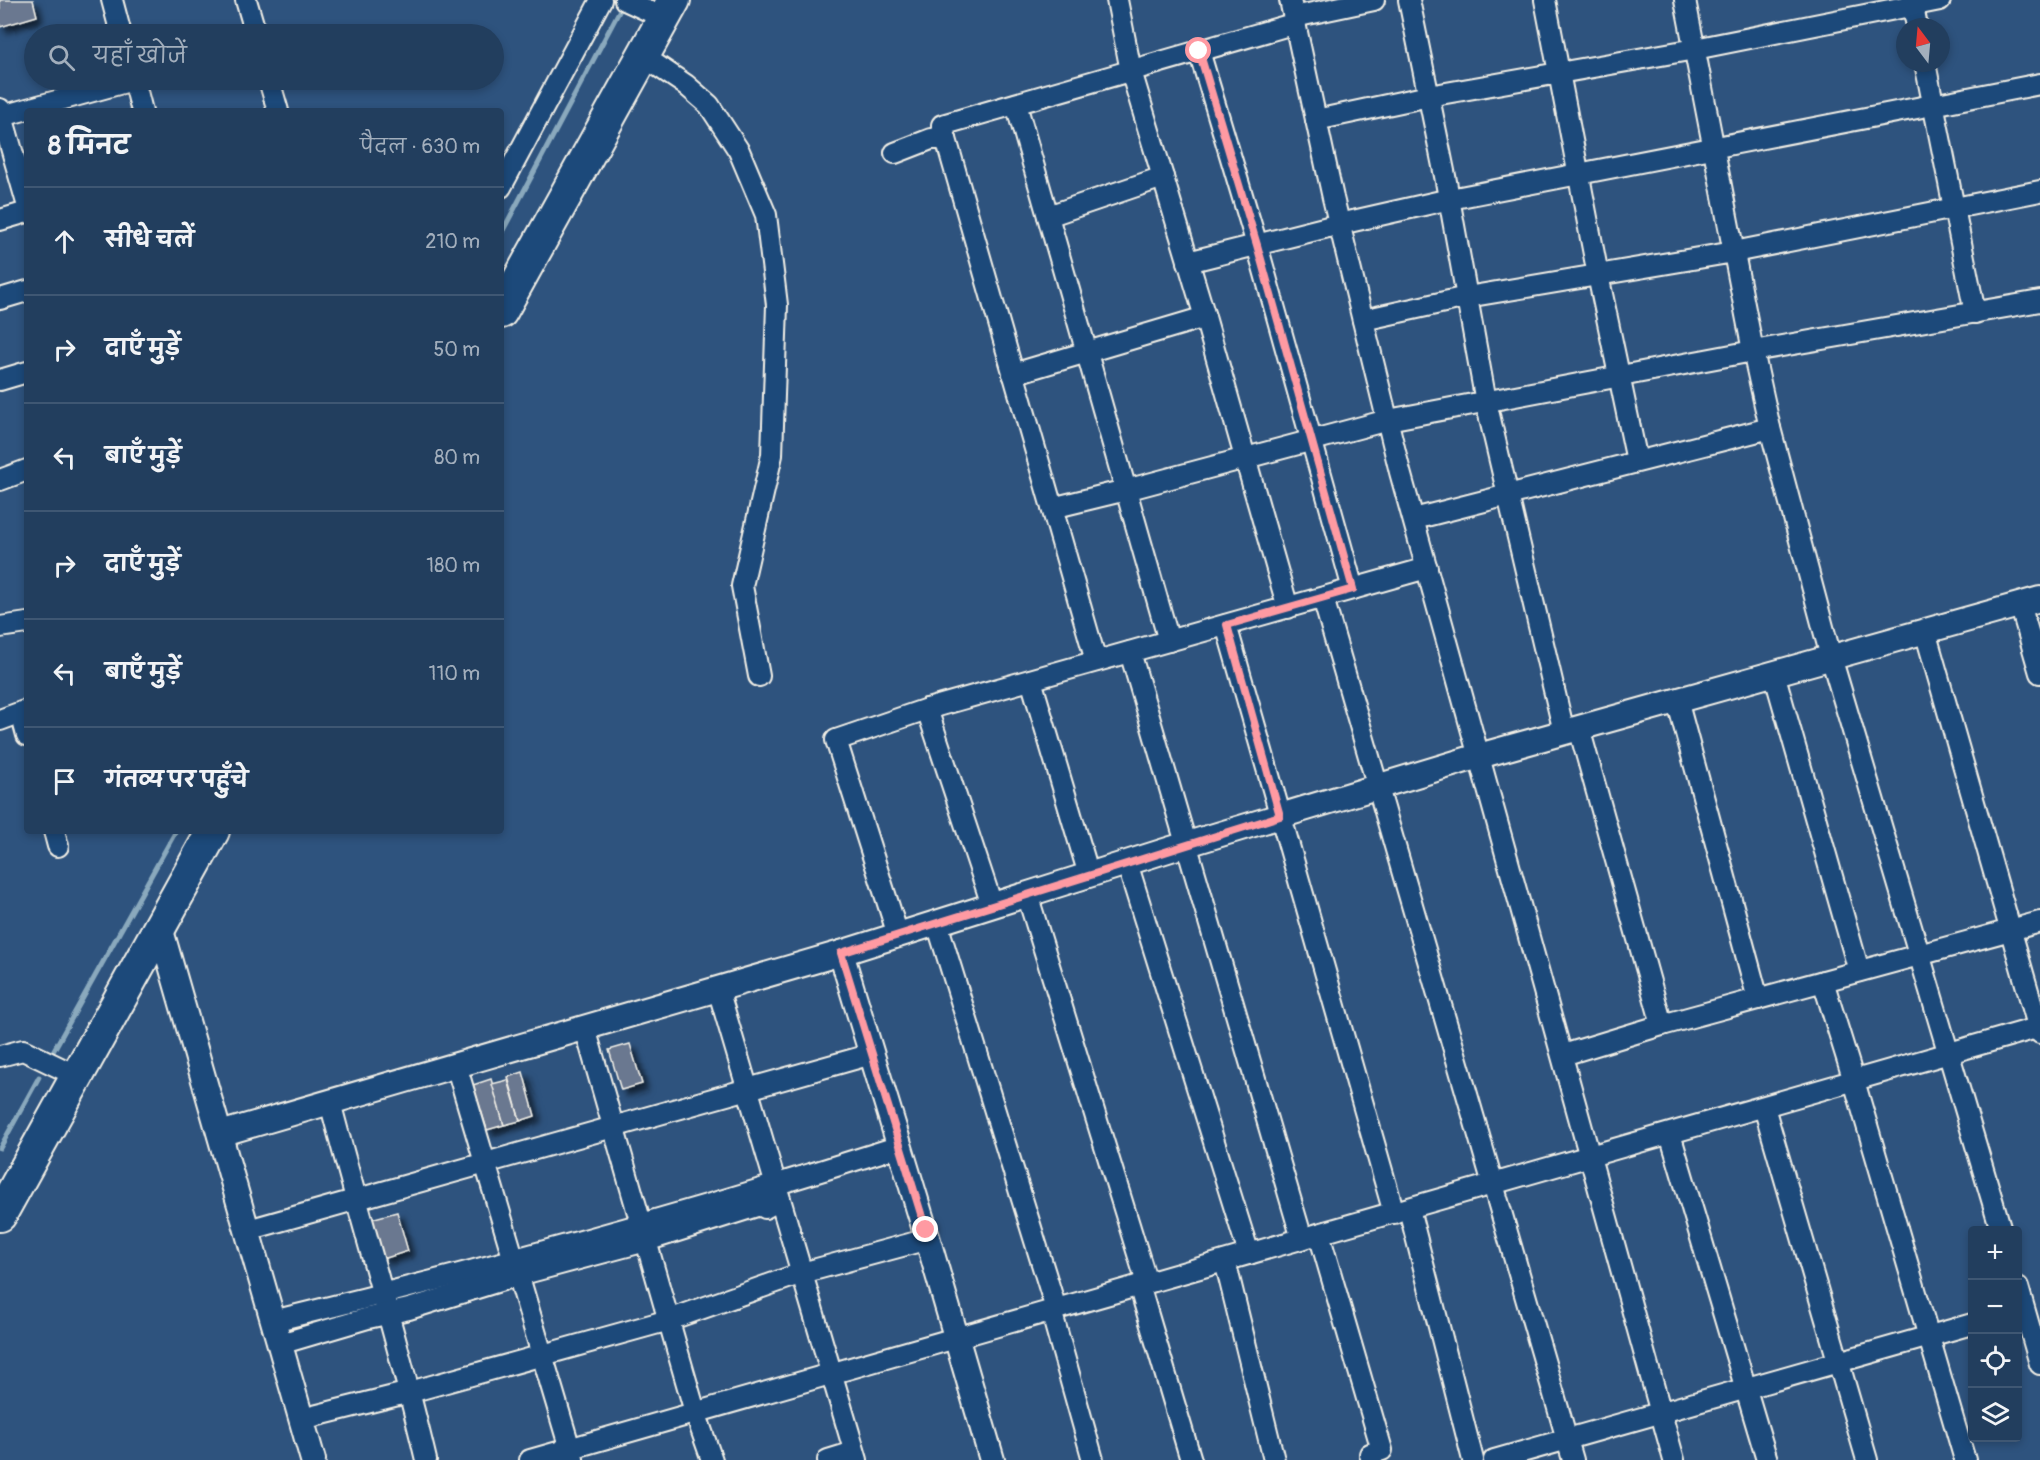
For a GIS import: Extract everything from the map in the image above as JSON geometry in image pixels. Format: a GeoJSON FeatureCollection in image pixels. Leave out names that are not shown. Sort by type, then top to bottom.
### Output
{"type":"FeatureCollection","features":[{"type":"Feature","properties":{"kind":"highway"},"geometry":{"type":"LineString","coordinates":[[504,307],[669,9]]}},
{"type":"Feature","properties":{"kind":"highway"},"geometry":{"type":"LineString","coordinates":[[0,1215],[211,834]]}},
{"type":"Feature","properties":{"kind":"street"},"geometry":{"type":"LineString","coordinates":[[112,0],[118,24]]}},
{"type":"Feature","properties":{"kind":"street"},"geometry":{"type":"LineString","coordinates":[[246,0],[253,24]]}},
{"type":"Feature","properties":{"kind":"street"},"geometry":{"type":"LineString","coordinates":[[504,181],[601,0]]}},
{"type":"Feature","properties":{"kind":"street"},"geometry":{"type":"LineString","coordinates":[[1117,0],[1131,71],[1205,317],[1288,608]]}},
{"type":"Feature","properties":{"kind":"street"},"geometry":{"type":"LineString","coordinates":[[1096,662],[942,125],[1199,51],[1293,13],[1374,0]]}},
{"type":"Feature","properties":{"kind":"street"},"geometry":{"type":"LineString","coordinates":[[1409,0],[1450,199],[1486,402],[1507,494],[1572,730],[1662,1025]]}},
{"type":"Feature","properties":{"kind":"street"},"geometry":{"type":"LineString","coordinates":[[1545,0],[1598,275],[1637,461]]}},
{"type":"Feature","properties":{"kind":"street"},"geometry":{"type":"LineString","coordinates":[[1685,0],[1770,428],[1830,657],[2000,1226]]}},
{"type":"Feature","properties":{"kind":"street"},"geometry":{"type":"LineString","coordinates":[[1316,120],[1429,96],[1695,49],[1912,3],[1940,0]]}},
{"type":"Feature","properties":{"kind":"street"},"geometry":{"type":"LineString","coordinates":[[628,1],[669,9]]}},
{"type":"Feature","properties":{"kind":"street"},"geometry":{"type":"LineString","coordinates":[[1912,3],[1915,18]]}},
{"type":"Feature","properties":{"kind":"street"},"geometry":{"type":"LineString","coordinates":[[1293,13],[1340,224],[1414,519],[1674,1460]]}},
{"type":"Feature","properties":{"kind":"street"},"geometry":{"type":"LineString","coordinates":[[1199,51],[1257,245],[1353,589]]}},
{"type":"Feature","properties":{"kind":"street"},"geometry":{"type":"LineString","coordinates":[[643,56],[686,85],[709,105],[739,151],[766,215],[777,305],[771,455],[742,586],[759,676]]}},
{"type":"Feature","properties":{"kind":"street"},"geometry":{"type":"LineString","coordinates":[[1927,72],[1975,313]]}},
{"type":"Feature","properties":{"kind":"street"},"geometry":{"type":"LineString","coordinates":[[1188,262],[1450,199],[2040,84]]}},
{"type":"Feature","properties":{"kind":"street"},"geometry":{"type":"LineString","coordinates":[[24,192],[1,112],[92,90]]}},
{"type":"Feature","properties":{"kind":"street"},"geometry":{"type":"LineString","coordinates":[[137,90],[141,108]]}},
{"type":"Feature","properties":{"kind":"street"},"geometry":{"type":"LineString","coordinates":[[272,90],[277,108]]}},
{"type":"Feature","properties":{"kind":"street"},"geometry":{"type":"LineString","coordinates":[[1016,104],[1169,641]]}},
{"type":"Feature","properties":{"kind":"street"},"geometry":{"type":"LineString","coordinates":[[895,153],[931,139],[946,139]]}},
{"type":"Feature","properties":{"kind":"street"},"geometry":{"type":"LineString","coordinates":[[1048,216],[1163,177]]}},
{"type":"Feature","properties":{"kind":"street"},"geometry":{"type":"LineString","coordinates":[[1363,320],[1467,297],[1734,252],[2040,191]]}},
{"type":"Feature","properties":{"kind":"street"},"geometry":{"type":"LineString","coordinates":[[0,220],[24,213]]}},
{"type":"Feature","properties":{"kind":"street"},"geometry":{"type":"LineString","coordinates":[[0,298],[24,292]]}},
{"type":"Feature","properties":{"kind":"street"},"geometry":{"type":"LineString","coordinates":[[1052,508],[1388,420],[1754,351],[2040,301]]}},
{"type":"Feature","properties":{"kind":"street"},"geometry":{"type":"LineString","coordinates":[[1013,374],[1205,317]]}},
{"type":"Feature","properties":{"kind":"street"},"geometry":{"type":"LineString","coordinates":[[0,380],[24,373]]}},
{"type":"Feature","properties":{"kind":"street"},"geometry":{"type":"LineString","coordinates":[[1414,519],[1770,428]]}},
{"type":"Feature","properties":{"kind":"street"},"geometry":{"type":"LineString","coordinates":[[0,480],[24,471]]}},
{"type":"Feature","properties":{"kind":"street"},"geometry":{"type":"LineString","coordinates":[[898,935],[836,740],[927,709],[1427,568]]}},
{"type":"Feature","properties":{"kind":"street"},"geometry":{"type":"LineString","coordinates":[[1323,598],[1573,1460]]}},
{"type":"Feature","properties":{"kind":"street"},"geometry":{"type":"LineString","coordinates":[[220,1134],[841,953],[1187,844],[1479,756],[2030,601],[2040,673]]}},
{"type":"Feature","properties":{"kind":"street"},"geometry":{"type":"LineString","coordinates":[[0,627],[24,623]]}},
{"type":"Feature","properties":{"kind":"street"},"geometry":{"type":"LineString","coordinates":[[1227,625],[1280,816],[1401,1211],[1473,1460]]}},
{"type":"Feature","properties":{"kind":"street"},"geometry":{"type":"LineString","coordinates":[[530,1460],[572,1454],[695,1412],[831,1372],[2040,1029],[1925,631]]}},
{"type":"Feature","properties":{"kind":"street"},"geometry":{"type":"LineString","coordinates":[[1130,652],[1187,844],[1311,1236],[1382,1450],[1370,1454],[1372,1460]]}},
{"type":"Feature","properties":{"kind":"street"},"geometry":{"type":"LineString","coordinates":[[1774,673],[1859,970]]}},
{"type":"Feature","properties":{"kind":"street"},"geometry":{"type":"LineString","coordinates":[[1031,680],[1089,875]]}},
{"type":"Feature","properties":{"kind":"street"},"geometry":{"type":"LineString","coordinates":[[1677,700],[1758,999]]}},
{"type":"Feature","properties":{"kind":"street"},"geometry":{"type":"LineString","coordinates":[[927,709],[992,905]]}},
{"type":"Feature","properties":{"kind":"street"},"geometry":{"type":"LineString","coordinates":[[0,720],[24,711]]}},
{"type":"Feature","properties":{"kind":"street"},"geometry":{"type":"LineString","coordinates":[[1127,863],[1249,1254]]}},
{"type":"Feature","properties":{"kind":"street"},"geometry":{"type":"LineString","coordinates":[[1027,894],[1143,1284],[1191,1460]]}},
{"type":"Feature","properties":{"kind":"street"},"geometry":{"type":"LineString","coordinates":[[1563,1055],[1919,953],[2040,922]]}},
{"type":"Feature","properties":{"kind":"street"},"geometry":{"type":"LineString","coordinates":[[937,923],[1053,1310],[1093,1460]]}},
{"type":"Feature","properties":{"kind":"street"},"geometry":{"type":"LineString","coordinates":[[160,927],[313,1460]]}},
{"type":"Feature","properties":{"kind":"street"},"geometry":{"type":"LineString","coordinates":[[841,953],[992,1460]]}},
{"type":"Feature","properties":{"kind":"street"},"geometry":{"type":"LineString","coordinates":[[1823,981],[1965,1460]]}},
{"type":"Feature","properties":{"kind":"street"},"geometry":{"type":"LineString","coordinates":[[718,989],[856,1456],[828,1460]]}},
{"type":"Feature","properties":{"kind":"street"},"geometry":{"type":"LineString","coordinates":[[585,1028],[695,1412],[712,1460]]}},
{"type":"Feature","properties":{"kind":"street"},"geometry":{"type":"LineString","coordinates":[[0,1056],[23,1050],[77,1076]]}},
{"type":"Feature","properties":{"kind":"street"},"geometry":{"type":"LineString","coordinates":[[248,1230],[872,1054]]}},
{"type":"Feature","properties":{"kind":"street"},"geometry":{"type":"LineString","coordinates":[[456,1065],[572,1454]]}},
{"type":"Feature","properties":{"kind":"street"},"geometry":{"type":"LineString","coordinates":[[330,1102],[410,1392],[426,1460]]}},
{"type":"Feature","properties":{"kind":"street"},"geometry":{"type":"LineString","coordinates":[[1764,1107],[1867,1460]]}},
{"type":"Feature","properties":{"kind":"street"},"geometry":{"type":"LineString","coordinates":[[1670,1134],[1767,1460]]}},
{"type":"Feature","properties":{"kind":"street"},"geometry":{"type":"LineString","coordinates":[[280,1344],[385,1304],[778,1193],[900,1146]]}},
{"type":"Feature","properties":{"kind":"street"},"geometry":{"type":"LineString","coordinates":[[302,1419],[410,1392],[669,1320],[802,1273],[928,1239]]}},
{"type":"Feature","properties":{"kind":"street"},"geometry":{"type":"LineString","coordinates":[[1225,1261],[1274,1460]]}},
{"type":"Feature","properties":{"kind":"street"},"geometry":{"type":"LineString","coordinates":[[273,1321],[385,1304]]}},
{"type":"Feature","properties":{"kind":"street"},"geometry":{"type":"LineString","coordinates":[[2027,1308],[2040,1364]]}},
{"type":"Feature","properties":{"kind":"street"},"geometry":{"type":"LineString","coordinates":[[1494,1460],[1968,1325]]}},
{"type":"Feature","properties":{"kind":"building"},"geometry":{"type":"Polygon","coordinates":[[[0,0],[33,0],[37,16],[0,27],[0,0]]]}},
{"type":"Feature","properties":{"kind":"building"},"geometry":{"type":"Polygon","coordinates":[[[630,1044],[642,1084],[621,1090],[609,1050],[630,1044]]]}},
{"type":"Feature","properties":{"kind":"building"},"geometry":{"type":"Polygon","coordinates":[[[523,1072],[535,1116],[520,1121],[508,1077],[523,1072]]]}},
{"type":"Feature","properties":{"kind":"building"},"geometry":{"type":"Polygon","coordinates":[[[491,1079],[504,1125],[487,1130],[473,1085],[491,1079]]]}},
{"type":"Feature","properties":{"kind":"building"},"geometry":{"type":"Polygon","coordinates":[[[508,1080],[520,1121],[504,1125],[492,1084],[508,1080]]]}},
{"type":"Feature","properties":{"kind":"building"},"geometry":{"type":"Polygon","coordinates":[[[397,1212],[408,1251],[383,1259],[371,1219],[397,1212]]]}},
{"type":"Feature","properties":{"kind":"waterway"},"geometry":{"type":"LineString","coordinates":[[504,228],[623,4]]}},
{"type":"Feature","properties":{"kind":"waterway"},"geometry":{"type":"LineString","coordinates":[[50,1057],[174,834]]}},
{"type":"Feature","properties":{"kind":"waterway"},"geometry":{"type":"LineString","coordinates":[[0,1148],[39,1077]]}},
{"type":"Feature","properties":{"kind":"route"},"geometry":{"type":"LineString","coordinates":[[926,1230],[841,953],[1280,816],[1227,625],[1353,589],[1257,245],[1199,51]]}}]}
